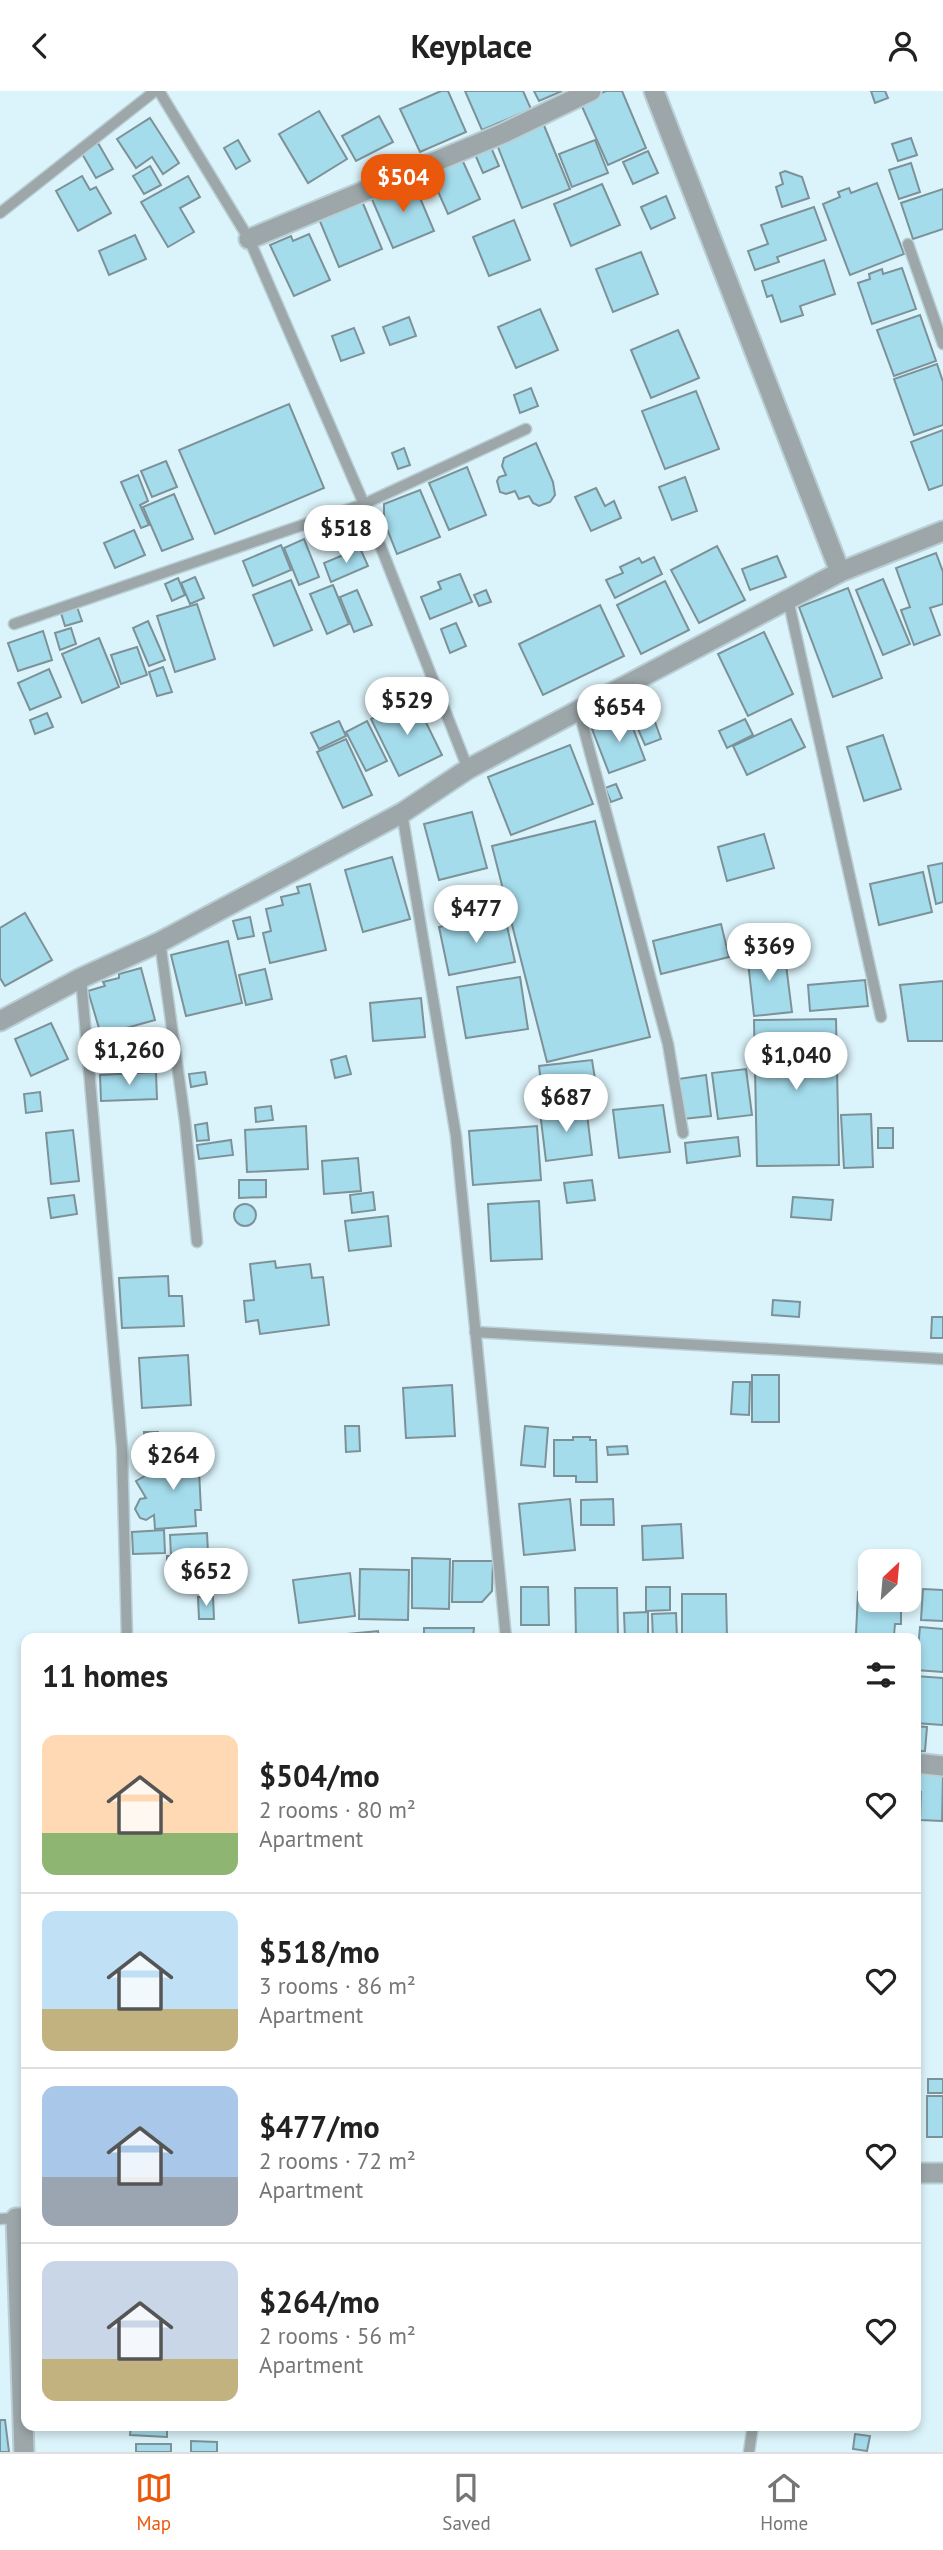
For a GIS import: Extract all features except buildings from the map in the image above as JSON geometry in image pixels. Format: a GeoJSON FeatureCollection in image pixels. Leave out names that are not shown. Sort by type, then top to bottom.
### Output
{"type":"FeatureCollection","features":[{"type":"Feature","properties":{"kind":"street"},"geometry":{"type":"LineString","coordinates":[[248,239],[503,133],[591,91]]}},
{"type":"Feature","properties":{"kind":"street"},"geometry":{"type":"LineString","coordinates":[[654,91],[840,572]]}},
{"type":"Feature","properties":{"kind":"street"},"geometry":{"type":"LineString","coordinates":[[0,1021],[81,978],[160,942],[402,813],[468,769],[788,599],[840,572],[943,531]]}},
{"type":"Feature","properties":{"kind":"street"},"geometry":{"type":"LineString","coordinates":[[921,1764],[943,1766]]}},
{"type":"Feature","properties":{"kind":"street"},"geometry":{"type":"LineString","coordinates":[[921,2173],[943,2173]]}},
{"type":"Feature","properties":{"kind":"street"},"geometry":{"type":"LineString","coordinates":[[14,2218],[21,2382]]}},
{"type":"Feature","properties":{"kind":"street"},"geometry":{"type":"LineString","coordinates":[[23,2431],[24,2452]]}},
{"type":"Feature","properties":{"kind":"lane"},"geometry":{"type":"LineString","coordinates":[[0,213],[157,91],[248,239],[364,505],[468,769]]}},
{"type":"Feature","properties":{"kind":"lane"},"geometry":{"type":"LineString","coordinates":[[908,244],[943,344]]}},
{"type":"Feature","properties":{"kind":"lane"},"geometry":{"type":"LineString","coordinates":[[14,624],[364,505],[526,429]]}},
{"type":"Feature","properties":{"kind":"lane"},"geometry":{"type":"LineString","coordinates":[[788,599],[881,1017]]}},
{"type":"Feature","properties":{"kind":"lane"},"geometry":{"type":"LineString","coordinates":[[579,711],[668,1044],[683,1133]]}},
{"type":"Feature","properties":{"kind":"lane"},"geometry":{"type":"LineString","coordinates":[[402,813],[456,1136],[505,1633]]}},
{"type":"Feature","properties":{"kind":"lane"},"geometry":{"type":"LineString","coordinates":[[160,942],[185,1121],[197,1242]]}},
{"type":"Feature","properties":{"kind":"lane"},"geometry":{"type":"LineString","coordinates":[[81,978],[122,1448],[127,1633]]}},
{"type":"Feature","properties":{"kind":"lane"},"geometry":{"type":"LineString","coordinates":[[475,1332],[943,1359]]}},
{"type":"Feature","properties":{"kind":"lane"},"geometry":{"type":"LineString","coordinates":[[749,2452],[752,2431]]}}]}
